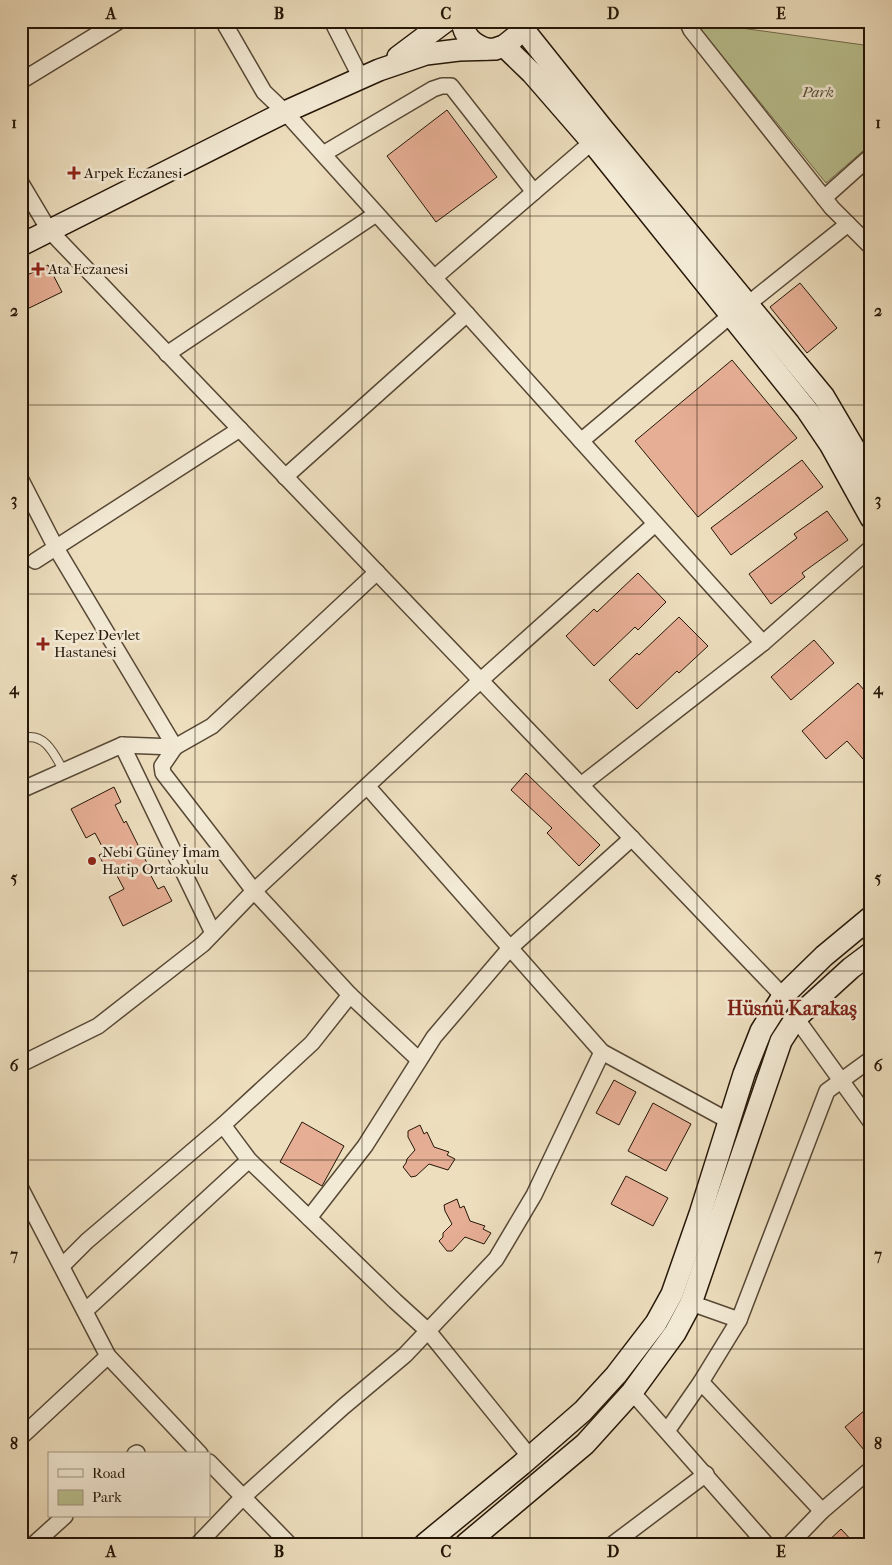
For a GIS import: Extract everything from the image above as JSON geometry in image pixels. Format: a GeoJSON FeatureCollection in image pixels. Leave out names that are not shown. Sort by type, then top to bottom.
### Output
{"type":"FeatureCollection","features":[{"type":"Feature","properties":{"kind":"street"},"geometry":{"type":"LineString","coordinates":[[21,82],[119,21]]}},
{"type":"Feature","properties":{"kind":"street"},"geometry":{"type":"LineString","coordinates":[[224,21],[264,92],[285,112],[763,643]]}},
{"type":"Feature","properties":{"kind":"street"},"geometry":{"type":"LineString","coordinates":[[332,21],[370,74]]}},
{"type":"Feature","properties":{"kind":"street"},"geometry":{"type":"LineString","coordinates":[[370,74],[446,21]]}},
{"type":"Feature","properties":{"kind":"street"},"geometry":{"type":"LineString","coordinates":[[462,21],[465,32],[477,46],[495,48],[532,73],[740,310],[824,397],[871,477]]}},
{"type":"Feature","properties":{"kind":"street"},"geometry":{"type":"LineString","coordinates":[[687,21],[691,30],[824,198],[871,247]]}},
{"type":"Feature","properties":{"kind":"street"},"geometry":{"type":"LineString","coordinates":[[21,245],[285,112],[370,74],[426,54],[495,48],[512,41],[523,22],[740,310],[830,444],[871,518]]}},
{"type":"Feature","properties":{"kind":"street"},"geometry":{"type":"LineString","coordinates":[[322,154],[433,89],[451,86],[534,192]]}},
{"type":"Feature","properties":{"kind":"street"},"geometry":{"type":"LineString","coordinates":[[434,278],[592,142]]}},
{"type":"Feature","properties":{"kind":"street"},"geometry":{"type":"LineString","coordinates":[[824,198],[871,156]]}},
{"type":"Feature","properties":{"kind":"street"},"geometry":{"type":"LineString","coordinates":[[21,183],[49,230],[783,996]]}},
{"type":"Feature","properties":{"kind":"street"},"geometry":{"type":"LineString","coordinates":[[167,354],[376,214]]}},
{"type":"Feature","properties":{"kind":"street"},"geometry":{"type":"LineString","coordinates":[[581,441],[848,224]]}},
{"type":"Feature","properties":{"kind":"street"},"geometry":{"type":"LineString","coordinates":[[285,477],[467,314]]}},
{"type":"Feature","properties":{"kind":"street"},"geometry":{"type":"LineString","coordinates":[[36,561],[240,429]]}},
{"type":"Feature","properties":{"kind":"street"},"geometry":{"type":"LineString","coordinates":[[21,480],[56,548],[175,748]]}},
{"type":"Feature","properties":{"kind":"street"},"geometry":{"type":"LineString","coordinates":[[21,1064],[98,1026],[203,944],[254,891],[481,680],[655,524]]}},
{"type":"Feature","properties":{"kind":"street"},"geometry":{"type":"LineString","coordinates":[[581,785],[763,643],[871,548]]}},
{"type":"Feature","properties":{"kind":"street"},"geometry":{"type":"LineString","coordinates":[[377,572],[212,726],[175,748],[162,766],[163,773],[254,891],[350,995],[419,1060]]}},
{"type":"Feature","properties":{"kind":"street"},"geometry":{"type":"LineString","coordinates":[[21,790],[122,745],[175,748]]}},
{"type":"Feature","properties":{"kind":"street"},"geometry":{"type":"LineString","coordinates":[[122,745],[213,933]]}},
{"type":"Feature","properties":{"kind":"street"},"geometry":{"type":"LineString","coordinates":[[367,786],[602,1052],[729,1121]]}},
{"type":"Feature","properties":{"kind":"street"},"geometry":{"type":"LineString","coordinates":[[309,1218],[365,1146],[434,1037],[510,948],[632,838]]}},
{"type":"Feature","properties":{"kind":"street"},"geometry":{"type":"LineString","coordinates":[[425,1544],[583,1411],[622,1367],[656,1323],[672,1294],[700,1214],[744,1074],[761,1031],[783,996],[824,956],[871,917]]}},
{"type":"Feature","properties":{"kind":"street"},"geometry":{"type":"LineString","coordinates":[[466,1544],[585,1444],[632,1392],[675,1333],[691,1303],[781,1041],[796,1018],[851,968],[871,953]]}},
{"type":"Feature","properties":{"kind":"street"},"geometry":{"type":"LineString","coordinates":[[62,1266],[87,1241],[223,1125],[312,1043],[350,995]]}},
{"type":"Feature","properties":{"kind":"street"},"geometry":{"type":"LineString","coordinates":[[796,1018],[871,1122]]}},
{"type":"Feature","properties":{"kind":"street"},"geometry":{"type":"LineString","coordinates":[[198,1544],[243,1498],[343,1407],[404,1355],[496,1259],[534,1195],[602,1052]]}},
{"type":"Feature","properties":{"kind":"street"},"geometry":{"type":"LineString","coordinates":[[667,1431],[701,1382],[739,1320],[827,1092],[871,1059]]}},
{"type":"Feature","properties":{"kind":"street"},"geometry":{"type":"LineString","coordinates":[[223,1125],[249,1160],[394,1301],[428,1331],[530,1457]]}},
{"type":"Feature","properties":{"kind":"street"},"geometry":{"type":"LineString","coordinates":[[85,1311],[249,1160]]}},
{"type":"Feature","properties":{"kind":"street"},"geometry":{"type":"LineString","coordinates":[[21,1189],[108,1356],[198,1452]]}},
{"type":"Feature","properties":{"kind":"street"},"geometry":{"type":"LineString","coordinates":[[691,1303],[739,1320]]}},
{"type":"Feature","properties":{"kind":"street"},"geometry":{"type":"LineString","coordinates":[[21,1437],[108,1356]]}},
{"type":"Feature","properties":{"kind":"street"},"geometry":{"type":"LineString","coordinates":[[701,1382],[822,1511]]}},
{"type":"Feature","properties":{"kind":"street"},"geometry":{"type":"LineString","coordinates":[[632,1392],[766,1544]]}},
{"type":"Feature","properties":{"kind":"street"},"geometry":{"type":"LineString","coordinates":[[210,1463],[289,1544]]}},
{"type":"Feature","properties":{"kind":"street"},"geometry":{"type":"LineString","coordinates":[[790,1544],[822,1511],[871,1470]]}},
{"type":"Feature","properties":{"kind":"street"},"geometry":{"type":"LineString","coordinates":[[613,1544],[706,1474]]}},
{"type":"Feature","properties":{"kind":"street"},"geometry":{"type":"LineString","coordinates":[[34,1544],[63,1518]]}},
{"type":"Feature","properties":{"kind":"lane"},"geometry":{"type":"LineString","coordinates":[[21,739],[31,737],[42,740],[52,750],[63,770]]}},
{"type":"Feature","properties":{"kind":"green space","name":"Park"},"geometry":{"type":"Polygon","coordinates":[[[705,23],[871,46],[871,144],[826,183],[701,30],[705,23]]]}},
{"type":"Feature","properties":{"kind":"building"},"geometry":{"type":"Polygon","coordinates":[[[447,110],[497,177],[436,222],[387,156],[447,110]]]}},
{"type":"Feature","properties":{"kind":"building"},"geometry":{"type":"Polygon","coordinates":[[[48,265],[62,292],[21,312],[21,278],[48,265]]]}},
{"type":"Feature","properties":{"kind":"building"},"geometry":{"type":"Polygon","coordinates":[[[800,283],[837,328],[807,353],[770,307],[800,283]]]}},
{"type":"Feature","properties":{"kind":"building"},"geometry":{"type":"Polygon","coordinates":[[[732,360],[797,438],[698,517],[635,441],[732,360]]]}},
{"type":"Feature","properties":{"kind":"building"},"geometry":{"type":"Polygon","coordinates":[[[802,460],[823,487],[731,555],[711,528],[802,460]]]}},
{"type":"Feature","properties":{"kind":"building"},"geometry":{"type":"Polygon","coordinates":[[[827,511],[848,540],[802,573],[805,577],[771,604],[749,574],[797,538],[794,534],[827,511]]]}},
{"type":"Feature","properties":{"kind":"building"},"geometry":{"type":"Polygon","coordinates":[[[638,573],[666,602],[638,630],[635,627],[594,666],[566,636],[594,609],[597,612],[638,573]]]}},
{"type":"Feature","properties":{"kind":"building"},"geometry":{"type":"Polygon","coordinates":[[[679,617],[708,646],[679,673],[677,671],[637,709],[609,680],[679,617]]]}},
{"type":"Feature","properties":{"kind":"building"},"geometry":{"type":"Polygon","coordinates":[[[814,640],[834,663],[791,700],[771,677],[814,640]]]}},
{"type":"Feature","properties":{"kind":"building"},"geometry":{"type":"Polygon","coordinates":[[[858,683],[871,698],[871,768],[847,741],[826,759],[802,731],[858,683]]]}},
{"type":"Feature","properties":{"kind":"building"},"geometry":{"type":"Polygon","coordinates":[[[526,773],[600,845],[579,866],[547,833],[552,828],[511,790],[526,773]]]}},
{"type":"Feature","properties":{"kind":"building"},"geometry":{"type":"Polygon","coordinates":[[[114,787],[121,802],[115,805],[124,823],[126,821],[158,889],[164,886],[172,901],[123,926],[109,897],[124,889],[114,870],[108,873],[99,855],[105,852],[95,833],[86,838],[71,809],[114,787]]]}},
{"type":"Feature","properties":{"kind":"building"},"geometry":{"type":"Polygon","coordinates":[[[614,1080],[636,1092],[619,1125],[596,1113],[614,1080]]]}},
{"type":"Feature","properties":{"kind":"building"},"geometry":{"type":"Polygon","coordinates":[[[653,1103],[691,1124],[666,1171],[628,1151],[653,1103]]]}},
{"type":"Feature","properties":{"kind":"building"},"geometry":{"type":"Polygon","coordinates":[[[302,1122],[344,1146],[322,1186],[280,1162],[302,1122]]]}},
{"type":"Feature","properties":{"kind":"building"},"geometry":{"type":"Polygon","coordinates":[[[420,1125],[424,1134],[427,1132],[434,1147],[449,1152],[447,1155],[455,1159],[448,1170],[429,1164],[416,1176],[411,1177],[403,1167],[415,1150],[408,1137],[408,1131],[420,1125]]]}},
{"type":"Feature","properties":{"kind":"building"},"geometry":{"type":"Polygon","coordinates":[[[626,1176],[668,1198],[653,1226],[611,1204],[626,1176]]]}},
{"type":"Feature","properties":{"kind":"building"},"geometry":{"type":"Polygon","coordinates":[[[457,1199],[460,1208],[464,1206],[470,1221],[485,1226],[483,1229],[491,1233],[484,1244],[465,1237],[452,1251],[447,1251],[439,1241],[443,1237],[443,1233],[452,1224],[444,1205],[457,1199]]]}},
{"type":"Feature","properties":{"kind":"building"},"geometry":{"type":"Polygon","coordinates":[[[871,1405],[871,1445],[864,1450],[845,1427],[871,1405]]]}},
{"type":"Feature","properties":{"kind":"building"},"geometry":{"type":"Polygon","coordinates":[[[841,1529],[855,1544],[825,1544],[841,1529]]]}},
{"type":"Feature","properties":{"kind":"place","name":"Arpek Eczanesi"},"geometry":{"type":"Point","coordinates":[74,173]}},
{"type":"Feature","properties":{"kind":"place","name":"Ata Eczanesi"},"geometry":{"type":"Point","coordinates":[38,269]}},
{"type":"Feature","properties":{"kind":"place","name":"Kepez Devlet Hastanesi"},"geometry":{"type":"Point","coordinates":[43,644]}},
{"type":"Feature","properties":{"kind":"place","name":"Nebi Güney İmam Hatip Ortaokulu"},"geometry":{"type":"Point","coordinates":[92,861]}},
{"type":"Feature","properties":{"kind":"district","name":"Hüsnü Karakaş"},"geometry":{"type":"Point","coordinates":[792,1008]}}]}
